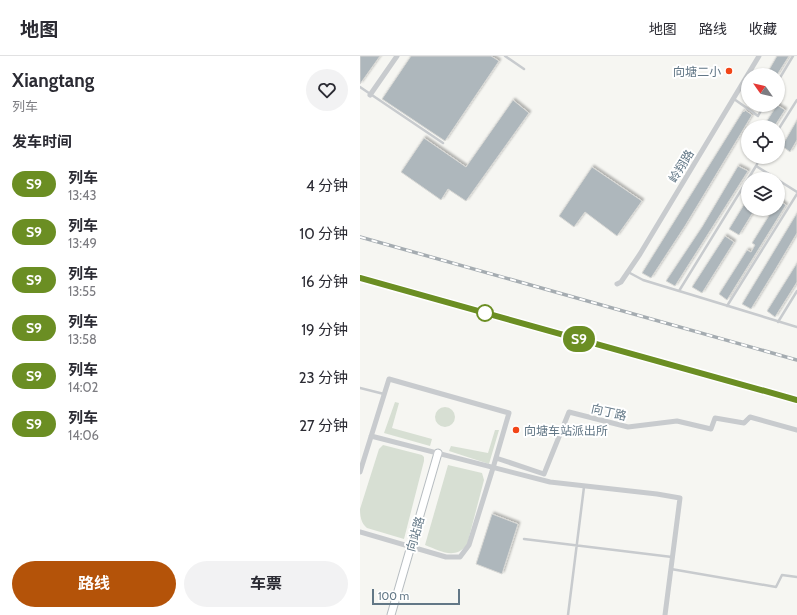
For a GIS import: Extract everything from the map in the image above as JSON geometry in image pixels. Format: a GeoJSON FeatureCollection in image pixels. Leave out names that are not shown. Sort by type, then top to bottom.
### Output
{"type":"FeatureCollection","features":[{"type":"Feature","properties":{"kind":"street"},"geometry":{"type":"LineString","coordinates":[[370,95],[397,56]]}},
{"type":"Feature","properties":{"kind":"street","name":"岭翔路"},"geometry":{"type":"LineString","coordinates":[[616,284],[621,282],[628,272],[759,56]]}},
{"type":"Feature","properties":{"kind":"street"},"geometry":{"type":"LineString","coordinates":[[360,472],[389,379],[509,413],[494,468],[469,545],[460,557],[446,557],[360,532]]}},
{"type":"Feature","properties":{"kind":"street","name":"向丁路"},"geometry":{"type":"LineString","coordinates":[[496,458],[544,474],[569,412],[628,427],[677,422],[710,429],[715,418],[744,423],[750,417],[797,430]]}},
{"type":"Feature","properties":{"kind":"street"},"geometry":{"type":"LineString","coordinates":[[371,436],[550,482],[680,498],[665,615]]}},
{"type":"Feature","properties":{"kind":"street","name":"向站路"},"geometry":{"type":"LineString","coordinates":[[391,615],[438,453]]}},
{"type":"Feature","properties":{"kind":"lane"},"geometry":{"type":"LineString","coordinates":[[505,56],[524,69]]}},
{"type":"Feature","properties":{"kind":"lane"},"geometry":{"type":"LineString","coordinates":[[785,69],[793,56]]}},
{"type":"Feature","properties":{"kind":"lane"},"geometry":{"type":"LineString","coordinates":[[360,86],[370,95],[443,143]]}},
{"type":"Feature","properties":{"kind":"lane"},"geometry":{"type":"LineString","coordinates":[[733,99],[741,104]]}},
{"type":"Feature","properties":{"kind":"lane"},"geometry":{"type":"LineString","coordinates":[[784,120],[797,100]]}},
{"type":"Feature","properties":{"kind":"lane"},"geometry":{"type":"LineString","coordinates":[[752,112],[758,116],[760,112]]}},
{"type":"Feature","properties":{"kind":"lane"},"geometry":{"type":"LineString","coordinates":[[679,291],[756,166],[766,172]]}},
{"type":"Feature","properties":{"kind":"lane"},"geometry":{"type":"LineString","coordinates":[[727,306],[797,193],[785,185]]}},
{"type":"Feature","properties":{"kind":"lane"},"geometry":{"type":"LineString","coordinates":[[628,272],[643,280],[797,328]]}},
{"type":"Feature","properties":{"kind":"lane"},"geometry":{"type":"LineString","coordinates":[[778,322],[797,291]]}},
{"type":"Feature","properties":{"kind":"lane"},"geometry":{"type":"LineString","coordinates":[[360,388],[384,394]]}},
{"type":"Feature","properties":{"kind":"lane"},"geometry":{"type":"LineString","coordinates":[[568,615],[584,486]]}},
{"type":"Feature","properties":{"kind":"lane"},"geometry":{"type":"LineString","coordinates":[[524,539],[673,557]]}},
{"type":"Feature","properties":{"kind":"lane"},"geometry":{"type":"LineString","coordinates":[[671,569],[776,587],[782,575],[797,577]]}},
{"type":"Feature","properties":{"kind":"shaded area"},"geometry":{"type":"Polygon","coordinates":[[[395,402],[399,403],[392,428],[432,439],[430,446],[384,433],[395,402]]]}},
{"type":"Feature","properties":{"kind":"shaded area"},"geometry":{"type":"Polygon","coordinates":[[[445,407],[452,410],[455,417],[452,424],[445,427],[438,424],[435,417],[438,410],[445,407]]]}},
{"type":"Feature","properties":{"kind":"shaded area"},"geometry":{"type":"Polygon","coordinates":[[[495,430],[499,430],[489,464],[449,451],[451,446],[488,453],[495,430]]]}},
{"type":"Feature","properties":{"kind":"shaded area"},"geometry":{"type":"Polygon","coordinates":[[[383,445],[422,455],[424,457],[404,539],[367,528],[362,522],[360,509],[379,449],[383,445]]]}},
{"type":"Feature","properties":{"kind":"shaded area"},"geometry":{"type":"Polygon","coordinates":[[[448,465],[482,473],[484,480],[467,545],[462,550],[452,553],[442,552],[425,545],[448,465]]]}},
{"type":"Feature","properties":{"kind":"building"},"geometry":{"type":"Polygon","coordinates":[[[360,56],[380,56],[360,84],[360,56]]]}},
{"type":"Feature","properties":{"kind":"building"},"geometry":{"type":"Polygon","coordinates":[[[411,56],[491,56],[499,61],[445,141],[382,99],[411,56]]]}},
{"type":"Feature","properties":{"kind":"building"},"geometry":{"type":"Polygon","coordinates":[[[777,56],[789,56],[781,68],[770,68],[777,56]]]}},
{"type":"Feature","properties":{"kind":"building"},"geometry":{"type":"Polygon","coordinates":[[[513,100],[529,113],[466,201],[448,189],[441,200],[401,172],[424,138],[466,167],[513,100]]]}},
{"type":"Feature","properties":{"kind":"building"},"geometry":{"type":"Polygon","coordinates":[[[742,112],[748,112],[752,115],[749,120],[741,120],[741,133],[685,226],[651,278],[642,273],[742,112]]]}},
{"type":"Feature","properties":{"kind":"building"},"geometry":{"type":"Polygon","coordinates":[[[773,112],[784,112],[779,120],[767,120],[773,112]]]}},
{"type":"Feature","properties":{"kind":"building"},"geometry":{"type":"Polygon","coordinates":[[[797,120],[797,140],[790,152],[785,148],[785,141],[797,120]]]}},
{"type":"Feature","properties":{"kind":"building"},"geometry":{"type":"Polygon","coordinates":[[[738,166],[748,171],[741,172],[741,182],[675,286],[666,281],[702,227],[738,166]]]}},
{"type":"Feature","properties":{"kind":"building"},"geometry":{"type":"Polygon","coordinates":[[[592,167],[642,201],[617,236],[585,212],[574,227],[559,216],[592,167]]]}},
{"type":"Feature","properties":{"kind":"building"},"geometry":{"type":"Polygon","coordinates":[[[741,209],[741,216],[751,216],[739,235],[729,229],[741,209]]]}},
{"type":"Feature","properties":{"kind":"building"},"geometry":{"type":"Polygon","coordinates":[[[797,213],[797,233],[751,309],[742,304],[797,213]]]}},
{"type":"Feature","properties":{"kind":"building"},"geometry":{"type":"Polygon","coordinates":[[[769,216],[779,216],[727,300],[719,294],[747,250],[751,252],[755,245],[752,243],[769,216]]]}},
{"type":"Feature","properties":{"kind":"building"},"geometry":{"type":"Polygon","coordinates":[[[725,236],[734,242],[702,293],[692,287],[725,236]]]}},
{"type":"Feature","properties":{"kind":"building"},"geometry":{"type":"Polygon","coordinates":[[[797,263],[797,282],[775,317],[767,311],[797,263]]]}},
{"type":"Feature","properties":{"kind":"building"},"geometry":{"type":"Polygon","coordinates":[[[492,514],[518,524],[502,574],[476,564],[492,514]]]}},
{"type":"Feature","properties":{"kind":"railway"},"geometry":{"type":"LineString","coordinates":[[360,237],[797,360]]}},
{"type":"Feature","properties":{"kind":"railway"},"geometry":{"type":"LineString","coordinates":[[360,278],[797,400]]}},
{"type":"Feature","properties":{"kind":"train","name":"S9"},"geometry":{"type":"LineString","coordinates":[[360,278],[797,400]]}},
{"type":"Feature","properties":{"kind":"place","name":"向塘二小"},"geometry":{"type":"Point","coordinates":[729,71]}},
{"type":"Feature","properties":{"kind":"place","name":"向塘车站派出所"},"geometry":{"type":"Point","coordinates":[516,430]}}]}
